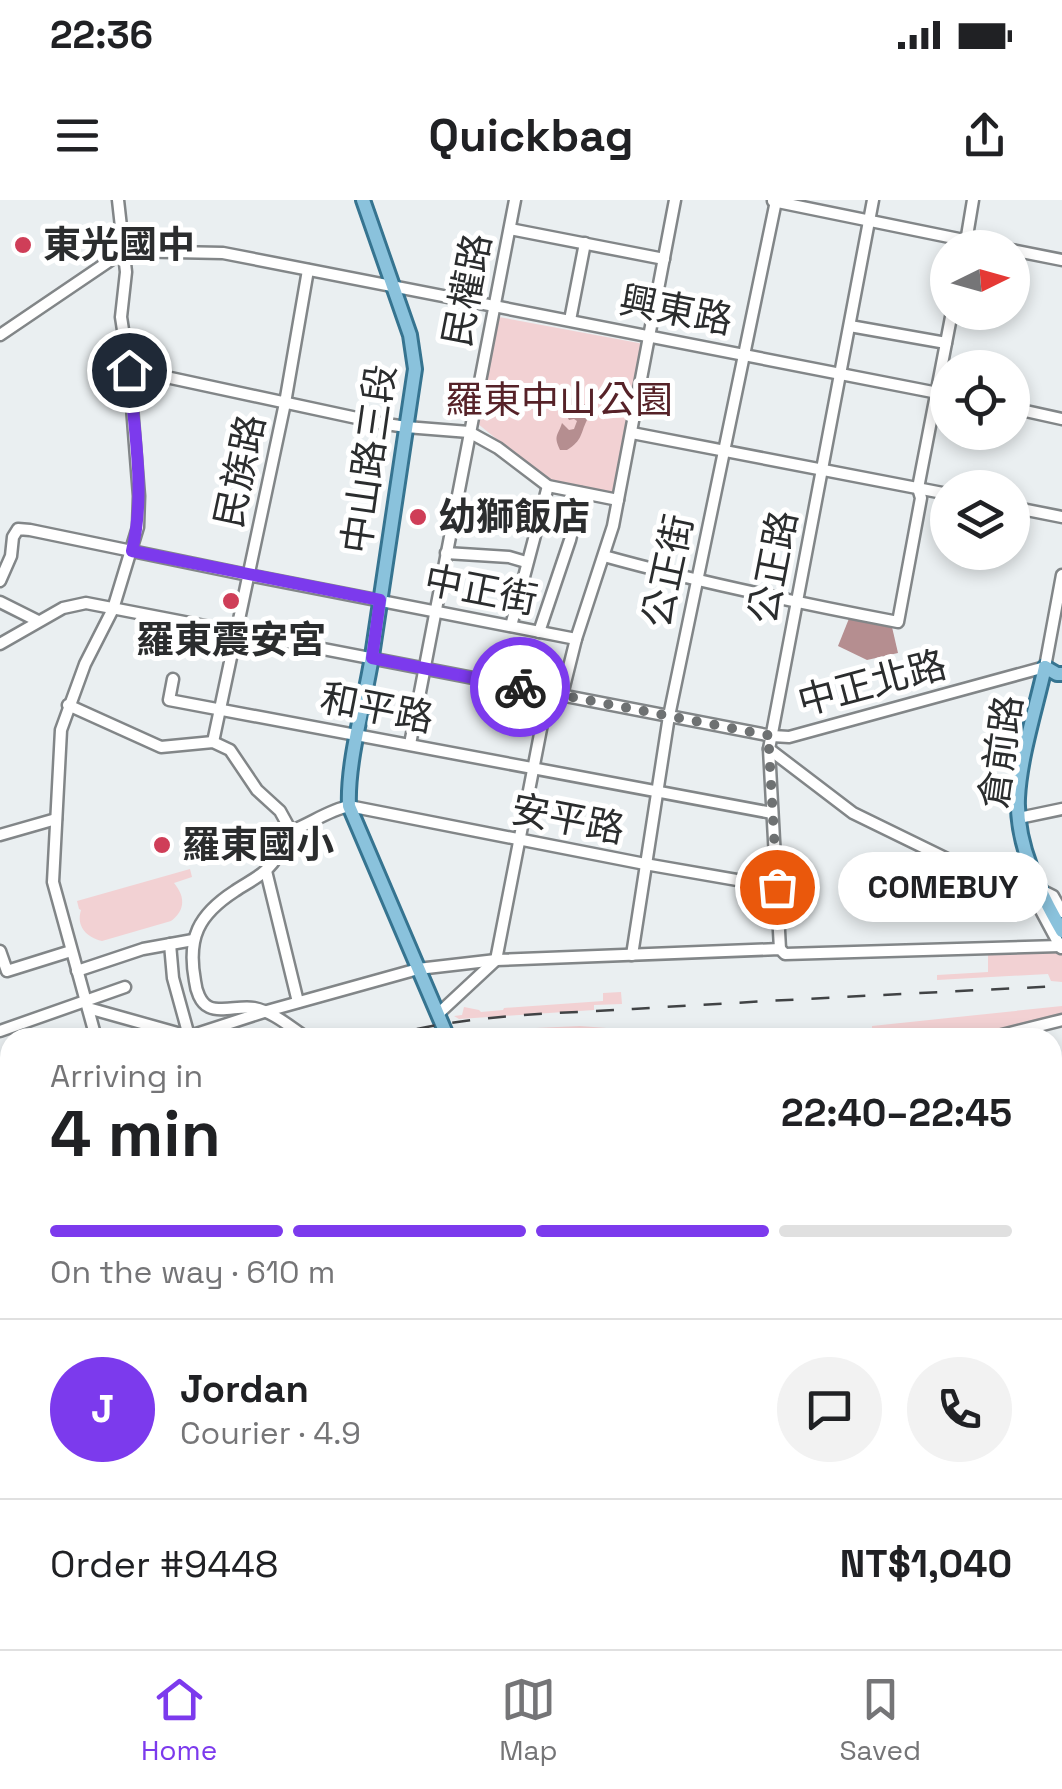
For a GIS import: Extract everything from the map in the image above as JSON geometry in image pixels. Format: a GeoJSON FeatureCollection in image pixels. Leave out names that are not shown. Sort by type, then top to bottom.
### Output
{"type":"FeatureCollection","features":[{"type":"Feature","properties":{"kind":"main road","name":"中山路三段"},"geometry":{"type":"LineString","coordinates":[[363,200],[415,359],[349,806],[444,1028]]}},
{"type":"Feature","properties":{"kind":"main road","name":"中正北路"},"geometry":{"type":"LineString","coordinates":[[1044,667],[1062,664]]}},
{"type":"Feature","properties":{"kind":"main road"},"geometry":{"type":"LineString","coordinates":[[1044,667],[1062,674]]}},
{"type":"Feature","properties":{"kind":"main road","name":"倉前路"},"geometry":{"type":"LineString","coordinates":[[1044,667],[1020,778],[1018,818],[1040,890],[1062,931]]}},
{"type":"Feature","properties":{"kind":"street"},"geometry":{"type":"LineString","coordinates":[[93,1028],[53,882],[62,730],[68,705],[113,609],[138,528],[129,370],[121,317],[126,272],[117,200]]}},
{"type":"Feature","properties":{"kind":"street","name":"民權路"},"geometry":{"type":"LineString","coordinates":[[410,744],[515,200]]}},
{"type":"Feature","properties":{"kind":"street"},"geometry":{"type":"LineString","coordinates":[[562,695],[618,500],[676,200]]}},
{"type":"Feature","properties":{"kind":"street"},"geometry":{"type":"LineString","coordinates":[[773,200],[930,235]]}},
{"type":"Feature","properties":{"kind":"street","name":"公正街"},"geometry":{"type":"LineString","coordinates":[[632,955],[668,716],[745,354],[773,200]]}},
{"type":"Feature","properties":{"kind":"street","name":"公正路"},"geometry":{"type":"LineString","coordinates":[[780,949],[769,749],[874,200]]}},
{"type":"Feature","properties":{"kind":"street"},"geometry":{"type":"LineString","coordinates":[[968,230],[973,200]]}},
{"type":"Feature","properties":{"kind":"street"},"geometry":{"type":"LineString","coordinates":[[510,229],[664,258]]}},
{"type":"Feature","properties":{"kind":"street"},"geometry":{"type":"LineString","coordinates":[[570,320],[584,243]]}},
{"type":"Feature","properties":{"kind":"street","name":"興東路"},"geometry":{"type":"LineString","coordinates":[[124,251],[222,252],[930,392]]}},
{"type":"Feature","properties":{"kind":"street"},"geometry":{"type":"LineString","coordinates":[[0,335],[124,251]]}},
{"type":"Feature","properties":{"kind":"street"},"geometry":{"type":"LineString","coordinates":[[1030,254],[1062,260]]}},
{"type":"Feature","properties":{"kind":"street","name":"民族路"},"geometry":{"type":"LineString","coordinates":[[213,742],[285,403],[308,270]]}},
{"type":"Feature","properties":{"kind":"street"},"geometry":{"type":"LineString","coordinates":[[850,326],[946,343]]}},
{"type":"Feature","properties":{"kind":"street"},"geometry":{"type":"LineString","coordinates":[[945,350],[949,330]]}},
{"type":"Feature","properties":{"kind":"street"},"geometry":{"type":"LineString","coordinates":[[129,370],[406,428],[470,432],[548,486],[618,500]]}},
{"type":"Feature","properties":{"kind":"street"},"geometry":{"type":"LineString","coordinates":[[1030,412],[1062,418]]}},
{"type":"Feature","properties":{"kind":"street"},"geometry":{"type":"LineString","coordinates":[[632,434],[930,490]]}},
{"type":"Feature","properties":{"kind":"street"},"geometry":{"type":"LineString","coordinates":[[604,556],[898,622],[921,498],[918,488],[930,441]]}},
{"type":"Feature","properties":{"kind":"street"},"geometry":{"type":"LineString","coordinates":[[511,626],[548,486]]}},
{"type":"Feature","properties":{"kind":"street"},"geometry":{"type":"LineString","coordinates":[[539,632],[570,540],[581,493]]}},
{"type":"Feature","properties":{"kind":"street"},"geometry":{"type":"LineString","coordinates":[[1030,510],[1062,516]]}},
{"type":"Feature","properties":{"kind":"street","name":"中正街"},"geometry":{"type":"LineString","coordinates":[[0,582],[12,556],[13,536],[18,529],[576,639]]}},
{"type":"Feature","properties":{"kind":"street"},"geometry":{"type":"LineString","coordinates":[[446,553],[509,557],[526,562]]}},
{"type":"Feature","properties":{"kind":"street","name":"倉前路"},"geometry":{"type":"LineString","coordinates":[[1044,667],[1062,576]]}},
{"type":"Feature","properties":{"kind":"street"},"geometry":{"type":"LineString","coordinates":[[0,602],[38,621]]}},
{"type":"Feature","properties":{"kind":"street","name":"中正北路"},"geometry":{"type":"LineString","coordinates":[[0,644],[63,608],[86,603],[789,737],[1044,667]]}},
{"type":"Feature","properties":{"kind":"street","name":"和平路"},"geometry":{"type":"LineString","coordinates":[[174,679],[170,700],[772,813]]}},
{"type":"Feature","properties":{"kind":"street"},"geometry":{"type":"LineString","coordinates":[[438,1014],[496,960],[548,692]]}},
{"type":"Feature","properties":{"kind":"street"},"geometry":{"type":"LineString","coordinates":[[68,705],[161,747],[213,742],[230,750],[257,790],[280,811],[290,831]]}},
{"type":"Feature","properties":{"kind":"street"},"geometry":{"type":"LineString","coordinates":[[769,749],[853,813],[1022,895],[1040,890],[1052,896],[1062,912]]}},
{"type":"Feature","properties":{"kind":"street"},"geometry":{"type":"LineString","coordinates":[[292,1028],[267,1011],[250,1006],[212,1009],[203,1004],[196,988],[193,940],[212,907],[266,870],[282,850],[290,831],[349,806]]}},
{"type":"Feature","properties":{"kind":"street","name":"安平路"},"geometry":{"type":"LineString","coordinates":[[349,806],[777,887]]}},
{"type":"Feature","properties":{"kind":"street"},"geometry":{"type":"LineString","coordinates":[[1018,818],[1062,809]]}},
{"type":"Feature","properties":{"kind":"street"},"geometry":{"type":"LineString","coordinates":[[0,836],[56,818]]}},
{"type":"Feature","properties":{"kind":"street"},"geometry":{"type":"LineString","coordinates":[[266,870],[298,1002]]}},
{"type":"Feature","properties":{"kind":"street"},"geometry":{"type":"LineString","coordinates":[[215,1028],[418,969],[496,960],[780,949],[785,954],[1061,948],[1038,905],[1040,890]]}},
{"type":"Feature","properties":{"kind":"street"},"geometry":{"type":"LineString","coordinates":[[77,972],[143,949],[193,940]]}},
{"type":"Feature","properties":{"kind":"street"},"geometry":{"type":"LineString","coordinates":[[170,944],[185,1028]]}},
{"type":"Feature","properties":{"kind":"street"},"geometry":{"type":"LineString","coordinates":[[0,951],[8,970],[71,951]]}},
{"type":"Feature","properties":{"kind":"street"},"geometry":{"type":"LineString","coordinates":[[10,1028],[87,1004],[124,986]]}},
{"type":"Feature","properties":{"kind":"street"},"geometry":{"type":"LineString","coordinates":[[87,1004],[160,1028]]}},
{"type":"Feature","properties":{"kind":"street"},"geometry":{"type":"LineString","coordinates":[[1035,1028],[1062,1020]]}},
{"type":"Feature","properties":{"kind":"green space","name":"羅東中山公園"},"geometry":{"type":"Polygon","coordinates":[[[499,317],[644,344],[612,497],[550,482],[478,424],[499,317]]]}},
{"type":"Feature","properties":{"kind":"green space"},"geometry":{"type":"Polygon","coordinates":[[[190,869],[192,877],[174,883],[182,903],[171,921],[102,941],[91,937],[81,926],[77,901],[190,869]]]}},
{"type":"Feature","properties":{"kind":"green space"},"geometry":{"type":"Polygon","coordinates":[[[1058,949],[1062,956],[1062,982],[1051,981],[1048,974],[937,980],[937,975],[988,972],[988,952],[1058,949]]]}},
{"type":"Feature","properties":{"kind":"green space"},"geometry":{"type":"Polygon","coordinates":[[[621,992],[622,1004],[594,1005],[594,1010],[459,1019],[454,1016],[462,1015],[464,1007],[481,1012],[603,1001],[603,993],[621,992]]]}},
{"type":"Feature","properties":{"kind":"green space"},"geometry":{"type":"Polygon","coordinates":[[[1062,1006],[1062,1015],[1009,1028],[872,1026],[1062,1006]]]}},
{"type":"Feature","properties":{"kind":"green space"},"geometry":{"type":"Polygon","coordinates":[[[580,1026],[607,1028],[537,1028],[580,1026]]]}},
{"type":"Feature","properties":{"kind":"shaded area"},"geometry":{"type":"Polygon","coordinates":[[[574,394],[580,396],[575,401],[578,410],[586,403],[592,402],[594,407],[579,440],[567,450],[560,450],[557,438],[562,423],[569,430],[574,429],[577,421],[569,420],[564,410],[574,394]]]}},
{"type":"Feature","properties":{"kind":"shaded area"},"geometry":{"type":"Polygon","coordinates":[[[850,616],[892,627],[898,653],[867,660],[838,646],[850,616]]]}},
{"type":"Feature","properties":{"kind":"railway"},"geometry":{"type":"LineString","coordinates":[[422,1028],[507,1016],[1062,986]]}},
{"type":"Feature","properties":{"kind":"way so far"},"geometry":{"type":"LineString","coordinates":[[520,687],[772,736],[769,749],[777,887]]}},
{"type":"Feature","properties":{"kind":"place","name":"東光國中"},"geometry":{"type":"Point","coordinates":[23,245]}},
{"type":"Feature","properties":{"kind":"place","name":"幼獅飯店"},"geometry":{"type":"Point","coordinates":[418,517]}},
{"type":"Feature","properties":{"kind":"place","name":"羅東震安宮"},"geometry":{"type":"Point","coordinates":[231,601]}},
{"type":"Feature","properties":{"kind":"place","name":"羅東國小"},"geometry":{"type":"Point","coordinates":[162,845]}},
{"type":"Feature","properties":{"kind":"place","name":"COMEBUY"},"geometry":{"type":"Point","coordinates":[777,887]}},
{"type":"Feature","properties":{"kind":"route"},"geometry":{"type":"LineString","coordinates":[[129,370],[139,496],[138,528],[132,551],[380,600],[372,658],[520,687]]}}]}
